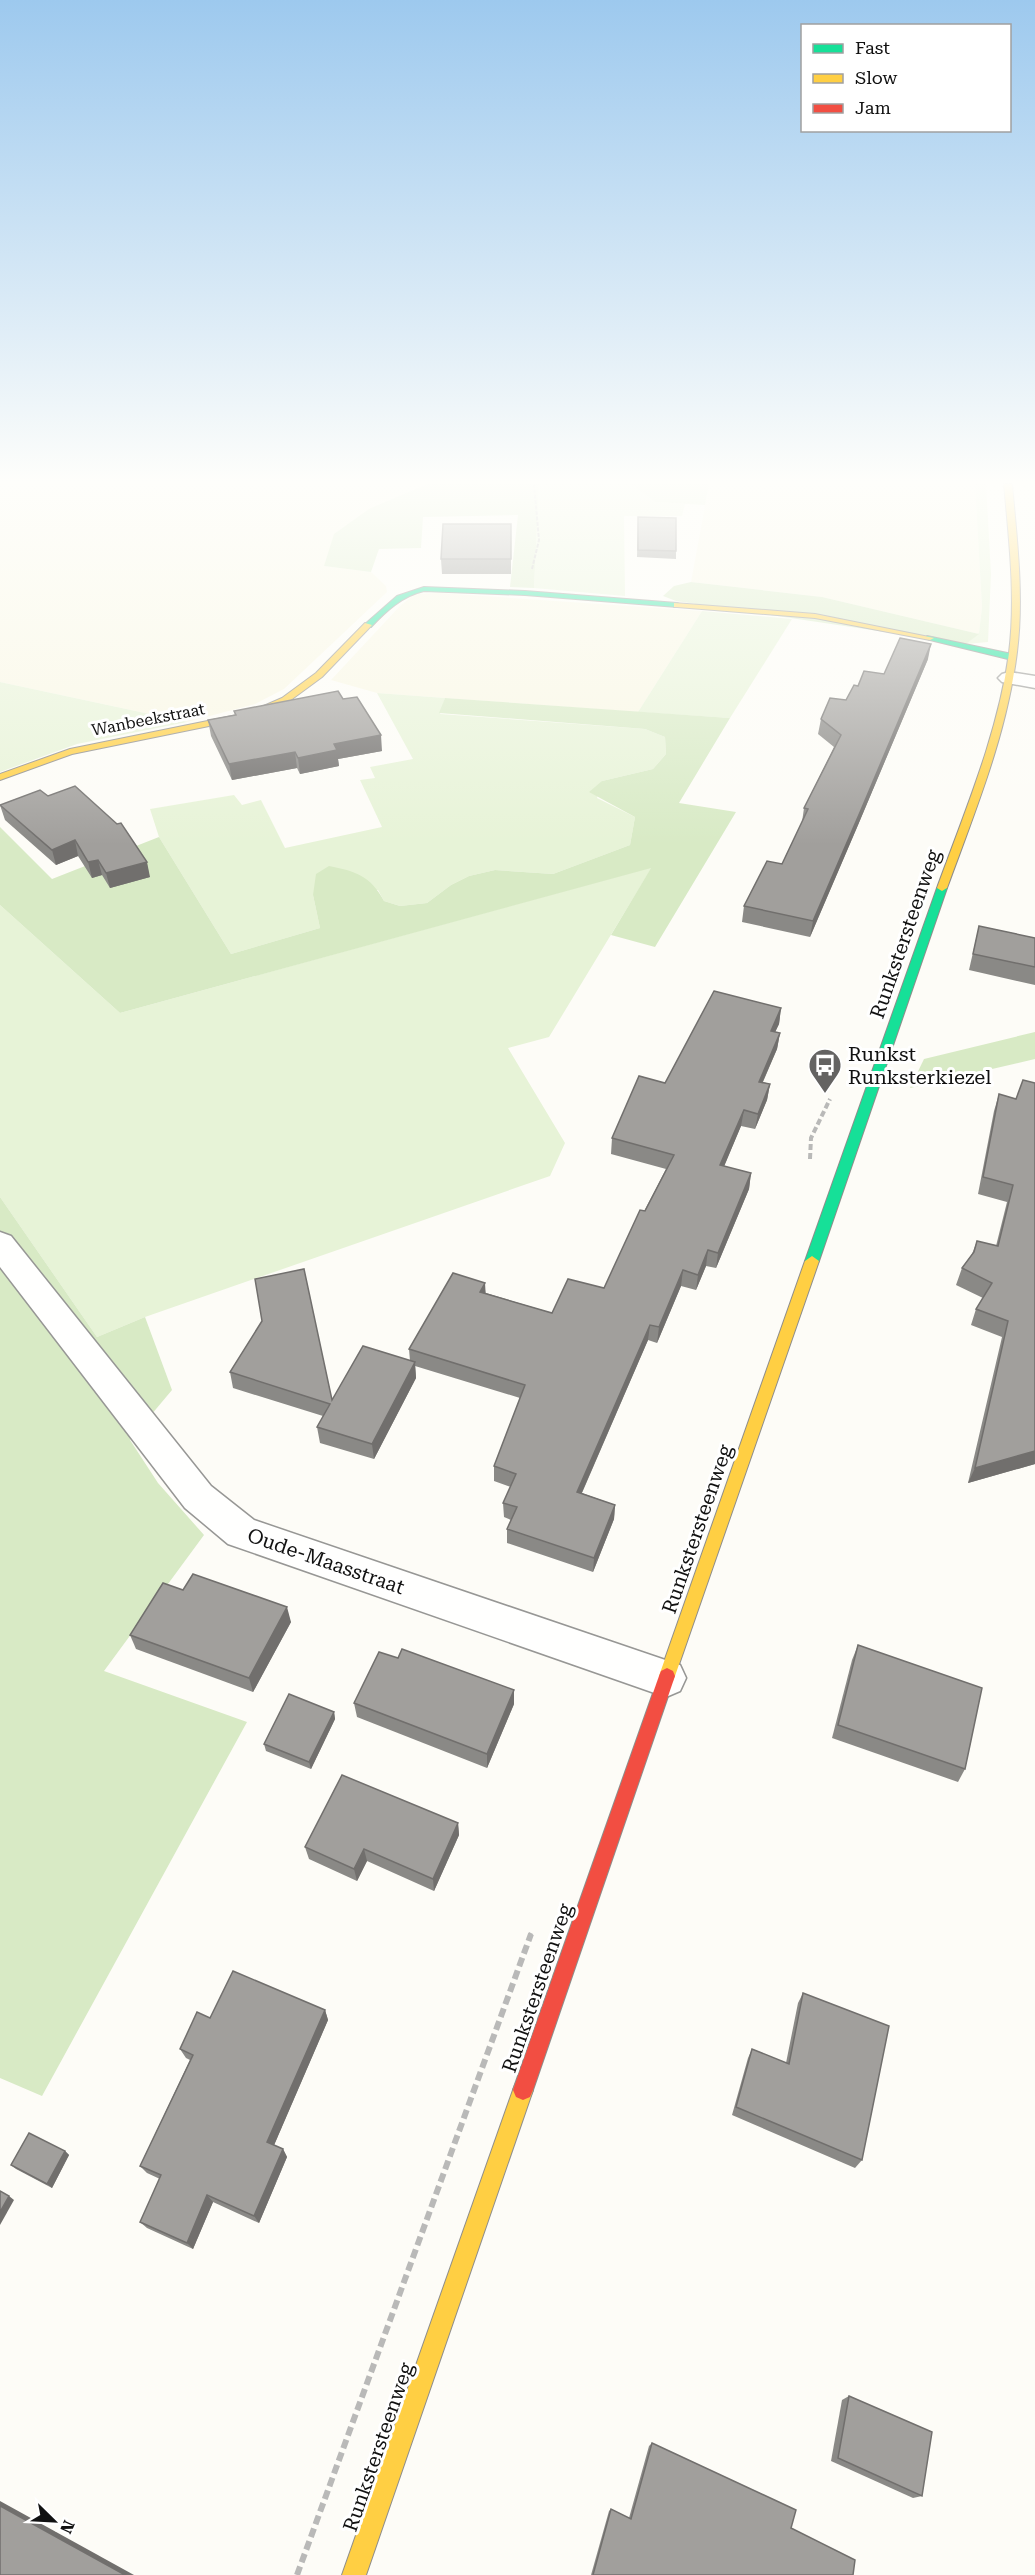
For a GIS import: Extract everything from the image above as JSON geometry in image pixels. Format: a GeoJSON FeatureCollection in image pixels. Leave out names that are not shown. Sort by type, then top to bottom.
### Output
{"type":"FeatureCollection","features":[{"type":"Feature","properties":{"kind":"street","name":"Wanbeekstraat"},"geometry":{"type":"LineString","coordinates":[[0,777],[70,752],[250,715],[285,700],[319,675],[393,604]]}},
{"type":"Feature","properties":{"kind":"street","name":"Wanbeekstraat"},"geometry":{"type":"LineString","coordinates":[[666,604],[815,616],[885,628],[1010,667]]}},
{"type":"Feature","properties":{"kind":"street","name":"Runkstersteenweg"},"geometry":{"type":"LineString","coordinates":[[354,2575],[984,768],[1010,667],[1016,604]]}},
{"type":"Feature","properties":{"kind":"street"},"geometry":{"type":"LineString","coordinates":[[1010,667],[1035,682]]}},
{"type":"Feature","properties":{"kind":"street","name":"Oude-Maasstraat"},"geometry":{"type":"LineString","coordinates":[[0,1244],[198,1497],[241,1532],[666,1678]]}},
{"type":"Feature","properties":{"kind":"shaded area"},"geometry":{"type":"Polygon","coordinates":[[[0,604],[374,604],[284,689],[255,704],[187,722],[0,682],[0,604]]]}},
{"type":"Feature","properties":{"kind":"shaded area"},"geometry":{"type":"Polygon","coordinates":[[[402,604],[602,604],[702,611],[638,712],[377,693],[331,680],[402,604]]]}},
{"type":"Feature","properties":{"kind":"shaded area"},"geometry":{"type":"Polygon","coordinates":[[[852,604],[982,604],[979,634],[852,604]]]}},
{"type":"Feature","properties":{"kind":"green space"},"geometry":{"type":"Polygon","coordinates":[[[697,604],[852,604],[979,634],[966,644],[697,604]]]}},
{"type":"Feature","properties":{"kind":"green space"},"geometry":{"type":"Polygon","coordinates":[[[982,604],[990,604],[988,642],[966,644],[979,633],[982,604]]]}},
{"type":"Feature","properties":{"kind":"green space"},"geometry":{"type":"Polygon","coordinates":[[[702,611],[792,619],[730,718],[638,712],[702,611]]]}},
{"type":"Feature","properties":{"kind":"green space"},"geometry":{"type":"Polygon","coordinates":[[[0,682],[187,722],[77,744],[0,772],[0,682]]]}},
{"type":"Feature","properties":{"kind":"green space"},"geometry":{"type":"Polygon","coordinates":[[[377,693],[445,698],[440,714],[645,729],[665,737],[666,754],[653,769],[602,781],[597,798],[635,817],[630,845],[553,874],[495,870],[469,876],[451,885],[427,903],[400,906],[384,901],[378,890],[313,895],[320,928],[231,954],[159,837],[150,809],[234,795],[242,805],[261,800],[285,848],[382,827],[360,780],[375,778],[370,767],[413,759],[377,693]]]}},
{"type":"Feature","properties":{"kind":"green space"},"geometry":{"type":"Polygon","coordinates":[[[445,698],[730,718],[679,803],[736,812],[655,947],[611,935],[651,868],[120,1013],[0,905],[0,827],[52,879],[159,837],[231,954],[320,928],[313,895],[316,874],[329,866],[361,876],[374,886],[384,901],[400,906],[427,903],[451,885],[469,876],[495,870],[553,874],[630,845],[635,817],[589,792],[602,781],[653,769],[666,754],[665,737],[645,729],[439,713],[445,698]]]}},
{"type":"Feature","properties":{"kind":"green space"},"geometry":{"type":"Polygon","coordinates":[[[652,867],[549,1037],[508,1048],[565,1143],[550,1176],[145,1317],[97,1337],[0,1197],[0,905],[120,1013],[652,867]]]}},
{"type":"Feature","properties":{"kind":"green space"},"geometry":{"type":"Polygon","coordinates":[[[1035,1032],[1035,1059],[910,1088],[924,1059],[1035,1032]]]}},
{"type":"Feature","properties":{"kind":"green space"},"geometry":{"type":"Polygon","coordinates":[[[0,1197],[97,1337],[145,1317],[172,1390],[130,1440],[158,1483],[204,1535],[104,1671],[247,1722],[42,2096],[0,2078],[0,1197]]]}},
{"type":"Feature","properties":{"kind":"building"},"geometry":{"type":"Polygon","coordinates":[[[900,638],[931,644],[813,921],[744,906],[767,861],[782,864],[808,809],[804,808],[841,735],[821,719],[830,698],[846,700],[854,685],[858,686],[864,671],[884,674],[900,638]]]}},
{"type":"Feature","properties":{"kind":"building"},"geometry":{"type":"Polygon","coordinates":[[[338,691],[343,699],[357,697],[381,735],[334,744],[337,750],[298,758],[295,752],[229,764],[208,720],[236,715],[234,711],[338,691]]]}},
{"type":"Feature","properties":{"kind":"building"},"geometry":{"type":"Polygon","coordinates":[[[75,786],[117,824],[121,823],[147,862],[106,873],[98,860],[88,862],[75,840],[52,850],[0,805],[40,790],[48,796],[75,786]]]}},
{"type":"Feature","properties":{"kind":"building"},"geometry":{"type":"Polygon","coordinates":[[[979,926],[1035,938],[1035,967],[973,954],[979,926]]]}},
{"type":"Feature","properties":{"kind":"building"},"geometry":{"type":"Polygon","coordinates":[[[714,991],[781,1008],[771,1031],[780,1033],[759,1082],[770,1084],[758,1114],[744,1110],[720,1165],[751,1173],[718,1253],[708,1250],[698,1275],[683,1270],[659,1327],[650,1325],[577,1492],[615,1505],[594,1558],[507,1529],[517,1507],[503,1503],[516,1474],[494,1466],[525,1385],[409,1349],[453,1273],[485,1283],[480,1292],[552,1313],[568,1279],[604,1288],[640,1210],[645,1211],[674,1155],[612,1138],[639,1076],[665,1083],[714,991]]]}},
{"type":"Feature","properties":{"kind":"building"},"geometry":{"type":"Polygon","coordinates":[[[1023,1080],[1035,1083],[1035,1451],[975,1468],[1008,1321],[976,1309],[992,1283],[962,1268],[974,1252],[977,1241],[998,1246],[1013,1185],[983,1177],[999,1094],[1016,1099],[1023,1080]]]}},
{"type":"Feature","properties":{"kind":"building"},"geometry":{"type":"Polygon","coordinates":[[[304,1269],[332,1400],[363,1346],[415,1362],[372,1444],[317,1427],[330,1404],[230,1372],[262,1321],[255,1279],[304,1269]]]}},
{"type":"Feature","properties":{"kind":"building"},"geometry":{"type":"Polygon","coordinates":[[[193,1574],[287,1607],[249,1678],[130,1635],[163,1583],[183,1590],[193,1574]]]}},
{"type":"Feature","properties":{"kind":"building"},"geometry":{"type":"Polygon","coordinates":[[[858,1645],[982,1688],[965,1769],[838,1725],[858,1645]]]}},
{"type":"Feature","properties":{"kind":"building"},"geometry":{"type":"Polygon","coordinates":[[[402,1649],[514,1690],[487,1754],[354,1703],[379,1652],[398,1658],[402,1649]]]}},
{"type":"Feature","properties":{"kind":"building"},"geometry":{"type":"Polygon","coordinates":[[[289,1694],[334,1712],[309,1762],[264,1744],[289,1694]]]}},
{"type":"Feature","properties":{"kind":"building"},"geometry":{"type":"Polygon","coordinates":[[[342,1775],[458,1823],[433,1879],[364,1849],[354,1869],[305,1847],[342,1775]]]}},
{"type":"Feature","properties":{"kind":"building"},"geometry":{"type":"Polygon","coordinates":[[[233,1971],[325,2010],[267,2142],[283,2149],[254,2216],[207,2195],[187,2243],[140,2222],[161,2175],[140,2166],[193,2055],[180,2049],[197,2012],[210,2018],[233,1971]]]}},
{"type":"Feature","properties":{"kind":"building"},"geometry":{"type":"Polygon","coordinates":[[[803,1993],[889,2026],[862,2160],[736,2107],[752,2049],[789,2064],[803,1993]]]}},
{"type":"Feature","properties":{"kind":"building"},"geometry":{"type":"Polygon","coordinates":[[[29,2133],[65,2151],[47,2184],[11,2165],[29,2133]]]}},
{"type":"Feature","properties":{"kind":"building"},"geometry":{"type":"Polygon","coordinates":[[[0,2191],[9,2196],[0,2212],[0,2191]]]}},
{"type":"Feature","properties":{"kind":"building"},"geometry":{"type":"Polygon","coordinates":[[[849,2396],[932,2432],[922,2496],[838,2458],[849,2396]]]}},
{"type":"Feature","properties":{"kind":"building"},"geometry":{"type":"Polygon","coordinates":[[[652,2443],[796,2510],[791,2528],[855,2560],[853,2575],[593,2575],[611,2509],[631,2519],[652,2443]]]}},
{"type":"Feature","properties":{"kind":"building"},"geometry":{"type":"Polygon","coordinates":[[[0,2506],[125,2575],[0,2575],[0,2506]]]}},
{"type":"Feature","properties":{"kind":"traffic: fast"},"geometry":{"type":"LineString","coordinates":[[368,625],[391,604]]}},
{"type":"Feature","properties":{"kind":"traffic: fast"},"geometry":{"type":"LineString","coordinates":[[666,604],[677,605]]}},
{"type":"Feature","properties":{"kind":"traffic: fast"},"geometry":{"type":"LineString","coordinates":[[930,638],[1012,657]]}},
{"type":"Feature","properties":{"kind":"traffic: fast"},"geometry":{"type":"LineString","coordinates":[[812,1261],[942,888]]}},
{"type":"Feature","properties":{"kind":"traffic: slow"},"geometry":{"type":"LineString","coordinates":[[942,888],[984,772],[1001,712],[1013,652],[1015,604]]}},
{"type":"Feature","properties":{"kind":"traffic: slow"},"geometry":{"type":"LineString","coordinates":[[677,605],[815,616],[930,638]]}},
{"type":"Feature","properties":{"kind":"traffic: slow"},"geometry":{"type":"LineString","coordinates":[[0,777],[70,752],[250,715],[285,700],[319,675],[368,625]]}},
{"type":"Feature","properties":{"kind":"traffic: slow"},"geometry":{"type":"LineString","coordinates":[[667,1676],[812,1261]]}},
{"type":"Feature","properties":{"kind":"traffic: slow"},"geometry":{"type":"LineString","coordinates":[[354,2575],[523,2090]]}},
{"type":"Feature","properties":{"kind":"traffic: jam"},"geometry":{"type":"LineString","coordinates":[[523,2090],[667,1676]]}},
{"type":"Feature","properties":{"kind":"place","name":"Runkst Runksterkiezel"},"geometry":{"type":"Point","coordinates":[825,1094]}}]}
